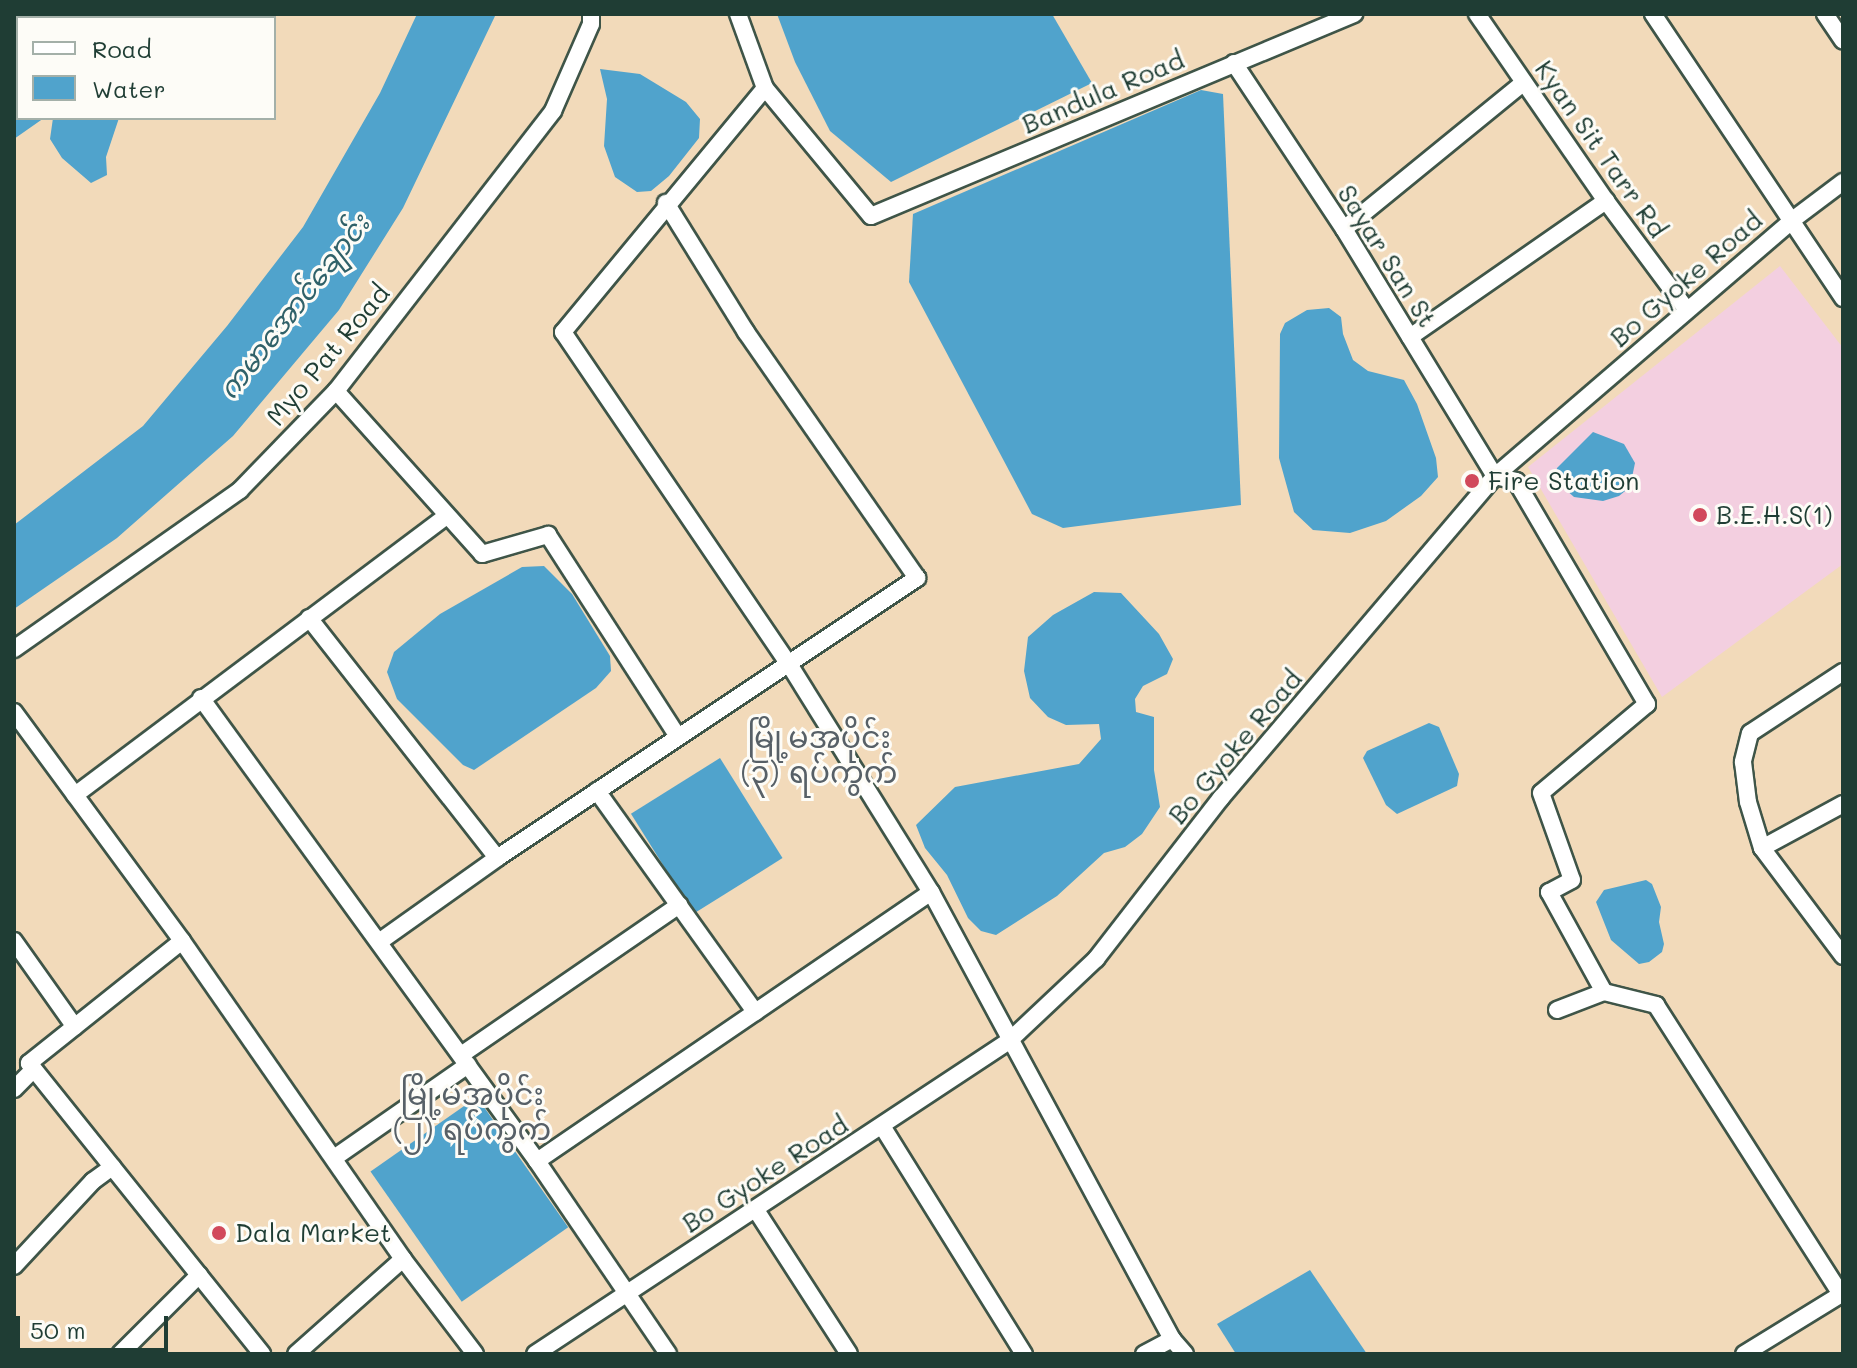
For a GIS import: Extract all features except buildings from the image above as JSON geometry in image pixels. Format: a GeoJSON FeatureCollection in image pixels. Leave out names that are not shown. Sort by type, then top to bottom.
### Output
{"type":"FeatureCollection","features":[{"type":"Feature","properties":{"kind":"street","name":"Myo Pat Road"},"geometry":{"type":"LineString","coordinates":[[14,649],[240,490],[336,391],[553,111],[591,24],[591,14]]}},
{"type":"Feature","properties":{"kind":"street"},"geometry":{"type":"LineString","coordinates":[[738,14],[765,88],[666,203],[563,332],[789,664],[931,892],[1172,1339],[1185,1354]]}},
{"type":"Feature","properties":{"kind":"street","name":"Bandula Road"},"geometry":{"type":"LineString","coordinates":[[765,88],[871,216],[1354,14]]}},
{"type":"Feature","properties":{"kind":"street","name":"Kyan Sit Tarr Rd"},"geometry":{"type":"LineString","coordinates":[[1477,14],[1606,201],[1687,310]]}},
{"type":"Feature","properties":{"kind":"street"},"geometry":{"type":"LineString","coordinates":[[1653,14],[1843,298]]}},
{"type":"Feature","properties":{"kind":"street"},"geometry":{"type":"LineString","coordinates":[[1825,14],[1843,41]]}},
{"type":"Feature","properties":{"kind":"street","name":"Sayar San St"},"geometry":{"type":"LineString","coordinates":[[1234,63],[1344,229],[1495,476]]}},
{"type":"Feature","properties":{"kind":"street"},"geometry":{"type":"LineString","coordinates":[[1344,229],[1524,82]]}},
{"type":"Feature","properties":{"kind":"street","name":"Bo Gyoke Road"},"geometry":{"type":"LineString","coordinates":[[535,1354],[1009,1041],[1096,959],[1221,798],[1495,476],[1791,221],[1843,182]]}},
{"type":"Feature","properties":{"kind":"street"},"geometry":{"type":"LineString","coordinates":[[1410,337],[1606,201]]}},
{"type":"Feature","properties":{"kind":"street"},"geometry":{"type":"LineString","coordinates":[[379,942],[497,858],[917,578],[746,332],[666,203]]}},
{"type":"Feature","properties":{"kind":"street"},"geometry":{"type":"LineString","coordinates":[[336,391],[445,517],[482,554],[548,535],[678,737]]}},
{"type":"Feature","properties":{"kind":"street"},"geometry":{"type":"LineString","coordinates":[[1495,476],[1516,481],[1647,704],[1541,793],[1572,880],[1549,892],[1604,992]]}},
{"type":"Feature","properties":{"kind":"street"},"geometry":{"type":"LineString","coordinates":[[75,795],[445,517]]}},
{"type":"Feature","properties":{"kind":"street"},"geometry":{"type":"LineString","coordinates":[[309,618],[497,858]]}},
{"type":"Feature","properties":{"kind":"street"},"geometry":{"type":"LineString","coordinates":[[1842,954],[1762,848],[1748,802],[1743,762],[1750,733],[1843,672]]}},
{"type":"Feature","properties":{"kind":"street"},"geometry":{"type":"LineString","coordinates":[[201,698],[537,1161],[668,1354]]}},
{"type":"Feature","properties":{"kind":"street"},"geometry":{"type":"LineString","coordinates":[[14,712],[182,941],[403,1259],[475,1354]]}},
{"type":"Feature","properties":{"kind":"street"},"geometry":{"type":"LineString","coordinates":[[597,791],[755,1012]]}},
{"type":"Feature","properties":{"kind":"street"},"geometry":{"type":"LineString","coordinates":[[1762,848],[1843,804]]}},
{"type":"Feature","properties":{"kind":"street"},"geometry":{"type":"LineString","coordinates":[[537,1161],[931,892]]}},
{"type":"Feature","properties":{"kind":"street"},"geometry":{"type":"LineString","coordinates":[[334,1158],[679,905]]}},
{"type":"Feature","properties":{"kind":"street"},"geometry":{"type":"LineString","coordinates":[[14,941],[75,1027]]}},
{"type":"Feature","properties":{"kind":"street"},"geometry":{"type":"LineString","coordinates":[[182,941],[29,1063],[262,1354]]}},
{"type":"Feature","properties":{"kind":"street"},"geometry":{"type":"LineString","coordinates":[[1557,1010],[1604,992],[1656,1005],[1842,1293],[1744,1354]]}},
{"type":"Feature","properties":{"kind":"street"},"geometry":{"type":"LineString","coordinates":[[14,1089],[34,1069]]}},
{"type":"Feature","properties":{"kind":"street"},"geometry":{"type":"LineString","coordinates":[[882,1126],[1024,1354]]}},
{"type":"Feature","properties":{"kind":"street"},"geometry":{"type":"LineString","coordinates":[[14,1266],[93,1181],[112,1167]]}},
{"type":"Feature","properties":{"kind":"street"},"geometry":{"type":"LineString","coordinates":[[756,1210],[849,1354]]}},
{"type":"Feature","properties":{"kind":"street"},"geometry":{"type":"LineString","coordinates":[[296,1354],[403,1259]]}},
{"type":"Feature","properties":{"kind":"street"},"geometry":{"type":"LineString","coordinates":[[120,1354],[199,1275]]}},
{"type":"Feature","properties":{"kind":"street"},"geometry":{"type":"LineString","coordinates":[[1144,1354],[1172,1339]]}},
{"type":"Feature","properties":{"kind":"shaded area","name":"B.E.H.S(1)"},"geometry":{"type":"Polygon","coordinates":[[[1780,266],[1843,348],[1843,564],[1662,697],[1528,467],[1780,266]]]}},
{"type":"Feature","properties":{"kind":"water"},"geometry":{"type":"Polygon","coordinates":[[[14,14],[133,14],[16,16],[16,120],[41,120],[14,139],[14,14]]]}},
{"type":"Feature","properties":{"kind":"water","name":"ကမာအောင်ချောင်း"},"geometry":{"type":"Polygon","coordinates":[[[417,14],[496,14],[403,208],[339,310],[233,436],[117,538],[14,609],[14,525],[143,426],[227,326],[303,227],[380,93],[417,14]]]}},
{"type":"Feature","properties":{"kind":"water"},"geometry":{"type":"Polygon","coordinates":[[[777,14],[1052,14],[1092,83],[891,182],[830,131],[795,62],[777,14]]]}},
{"type":"Feature","properties":{"kind":"water"},"geometry":{"type":"Polygon","coordinates":[[[600,69],[640,74],[686,102],[700,119],[699,138],[669,176],[651,191],[637,192],[615,177],[604,146],[607,99],[600,69]]]}},
{"type":"Feature","properties":{"kind":"water"},"geometry":{"type":"Polygon","coordinates":[[[1201,90],[1223,94],[1241,505],[1063,528],[1032,514],[909,282],[913,214],[1201,90]]]}},
{"type":"Feature","properties":{"kind":"water"},"geometry":{"type":"Polygon","coordinates":[[[53,120],[118,120],[106,157],[107,175],[91,183],[62,158],[50,139],[53,120]]]}},
{"type":"Feature","properties":{"kind":"water"},"geometry":{"type":"Polygon","coordinates":[[[1329,308],[1341,317],[1343,334],[1353,360],[1368,371],[1404,380],[1417,404],[1436,458],[1438,477],[1421,496],[1386,521],[1350,533],[1313,530],[1294,512],[1279,458],[1280,334],[1285,323],[1307,310],[1329,308]]]}},
{"type":"Feature","properties":{"kind":"water"},"geometry":{"type":"Polygon","coordinates":[[[1593,432],[1624,444],[1635,463],[1630,487],[1619,496],[1603,501],[1574,497],[1555,480],[1557,468],[1593,432]]]}},
{"type":"Feature","properties":{"kind":"water"},"geometry":{"type":"Polygon","coordinates":[[[544,566],[572,594],[610,656],[611,671],[596,688],[474,770],[463,765],[397,699],[387,672],[394,652],[440,614],[522,567],[544,566]]]}},
{"type":"Feature","properties":{"kind":"water"},"geometry":{"type":"Polygon","coordinates":[[[1094,592],[1121,593],[1159,634],[1173,659],[1167,674],[1143,686],[1135,699],[1136,712],[1154,717],[1154,770],[1160,807],[1142,834],[1125,847],[1104,853],[1057,896],[996,935],[981,931],[968,918],[947,875],[925,848],[916,825],[955,787],[1079,764],[1101,739],[1099,724],[1066,725],[1048,717],[1030,698],[1024,671],[1028,637],[1053,615],[1094,592]]]}},
{"type":"Feature","properties":{"kind":"water"},"geometry":{"type":"Polygon","coordinates":[[[1429,723],[1439,727],[1459,774],[1457,786],[1397,814],[1386,805],[1363,758],[1367,751],[1429,723]]]}},
{"type":"Feature","properties":{"kind":"water"},"geometry":{"type":"Polygon","coordinates":[[[720,758],[783,858],[693,914],[631,814],[720,758]]]}},
{"type":"Feature","properties":{"kind":"water"},"geometry":{"type":"Polygon","coordinates":[[[1646,880],[1652,884],[1661,907],[1659,922],[1664,944],[1662,952],[1649,962],[1639,964],[1611,940],[1596,902],[1604,890],[1646,880]]]}},
{"type":"Feature","properties":{"kind":"water"},"geometry":{"type":"Polygon","coordinates":[[[477,1097],[568,1227],[462,1302],[371,1172],[477,1097]]]}},
{"type":"Feature","properties":{"kind":"water"},"geometry":{"type":"Polygon","coordinates":[[[1310,1270],[1367,1354],[1236,1354],[1217,1324],[1310,1270]]]}},
{"type":"Feature","properties":{"kind":"place","name":"Fire Station"},"geometry":{"type":"Point","coordinates":[1472,481]}},
{"type":"Feature","properties":{"kind":"place","name":"B.E.H.S(1)"},"geometry":{"type":"Point","coordinates":[1700,515]}},
{"type":"Feature","properties":{"kind":"place","name":"Dala Market"},"geometry":{"type":"Point","coordinates":[219,1233]}},
{"type":"Feature","properties":{"kind":"district","name":"မြို့မအပိုင်း (၃) ရပ်ကွက်"},"geometry":{"type":"Point","coordinates":[819,753]}},
{"type":"Feature","properties":{"kind":"district","name":"မြို့မအပိုင်း (၂) ရပ်ကွက်"},"geometry":{"type":"Point","coordinates":[472,1110]}}]}
